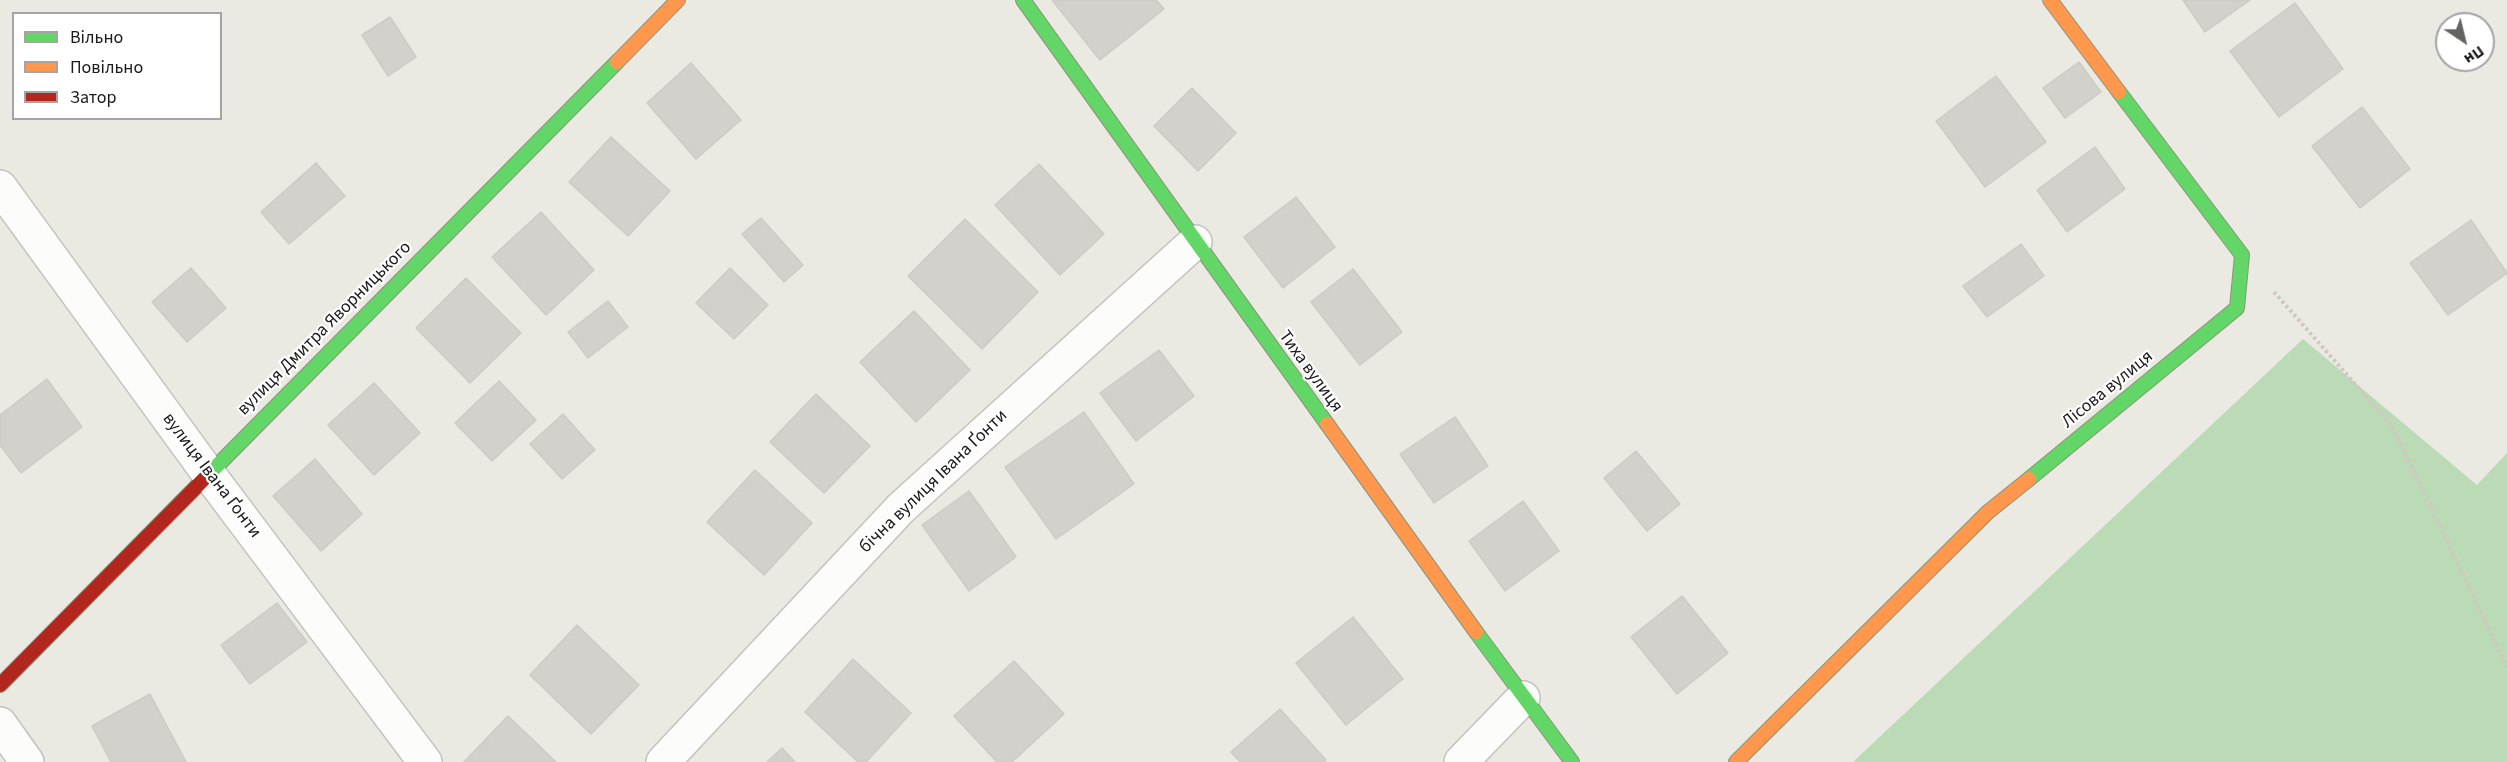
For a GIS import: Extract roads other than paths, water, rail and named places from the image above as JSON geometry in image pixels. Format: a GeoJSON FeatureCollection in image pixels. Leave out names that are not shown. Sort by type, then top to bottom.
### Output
{"type":"FeatureCollection","features":[{"type":"Feature","properties":{"kind":"street","name":"вулиця Дмитра Яворницького"},"geometry":{"type":"LineString","coordinates":[[0,686],[678,0]]}},
{"type":"Feature","properties":{"kind":"street","name":"Тиха вулиця"},"geometry":{"type":"LineString","coordinates":[[1023,0],[1523,698],[1572,762]]}},
{"type":"Feature","properties":{"kind":"street","name":"Лісова вулиця"},"geometry":{"type":"LineString","coordinates":[[1736,762],[1988,512],[2237,308],[2242,255],[2050,0]]}},
{"type":"Feature","properties":{"kind":"street","name":"вулиця Івана Ґонти"},"geometry":{"type":"LineString","coordinates":[[0,187],[208,473],[425,762]]}},
{"type":"Feature","properties":{"kind":"street","name":"бічна вулиця Івана Ґонти"},"geometry":{"type":"LineString","coordinates":[[663,762],[901,508],[1195,242]]}},
{"type":"Feature","properties":{"kind":"street"},"geometry":{"type":"LineString","coordinates":[[1461,762],[1523,698]]}},
{"type":"Feature","properties":{"kind":"street"},"geometry":{"type":"LineString","coordinates":[[0,724],[27,762]]}}]}
